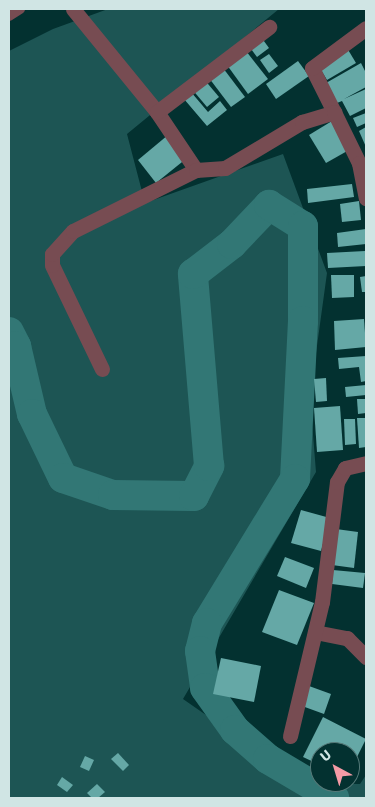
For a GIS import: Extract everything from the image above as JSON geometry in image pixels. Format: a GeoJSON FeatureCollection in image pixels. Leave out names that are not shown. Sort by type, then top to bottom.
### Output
{"type":"FeatureCollection","features":[{"type":"Feature","properties":{"kind":"street"},"geometry":{"type":"LineString","coordinates":[[72,9],[157,112],[196,170]]}},
{"type":"Feature","properties":{"kind":"street"},"geometry":{"type":"LineString","coordinates":[[157,112],[270,27]]}},
{"type":"Feature","properties":{"kind":"street"},"geometry":{"type":"LineString","coordinates":[[366,28],[312,68],[359,163],[366,198]]}},
{"type":"Feature","properties":{"kind":"street"},"geometry":{"type":"LineString","coordinates":[[102,369],[52,265],[52,254],[73,231],[196,170],[225,168],[302,122],[334,112]]}},
{"type":"Feature","properties":{"kind":"street"},"geometry":{"type":"LineString","coordinates":[[290,736],[322,602],[337,482],[345,468],[366,463]]}},
{"type":"Feature","properties":{"kind":"street"},"geometry":{"type":"LineString","coordinates":[[315,632],[347,638],[366,657]]}},
{"type":"Feature","properties":{"kind":"lane"},"geometry":{"type":"LineString","coordinates":[[9,16],[20,9]]}},
{"type":"Feature","properties":{"kind":"shaded area"},"geometry":{"type":"Polygon","coordinates":[[[108,9],[279,9],[127,134],[145,203],[283,154],[327,273],[310,397],[316,472],[183,699],[304,783],[310,783],[310,792],[360,792],[360,784],[366,775],[366,798],[9,798],[9,51],[53,29],[108,9]]]}},
{"type":"Feature","properties":{"kind":"building"},"geometry":{"type":"Polygon","coordinates":[[[261,37],[269,48],[257,57],[249,46],[261,37]]]}},
{"type":"Feature","properties":{"kind":"building"},"geometry":{"type":"Polygon","coordinates":[[[347,48],[356,63],[327,80],[318,65],[347,48]]]}},
{"type":"Feature","properties":{"kind":"building"},"geometry":{"type":"Polygon","coordinates":[[[246,51],[268,79],[248,94],[227,65],[246,51]]]}},
{"type":"Feature","properties":{"kind":"building"},"geometry":{"type":"Polygon","coordinates":[[[269,54],[278,66],[269,73],[260,60],[269,54]]]}},
{"type":"Feature","properties":{"kind":"building"},"geometry":{"type":"Polygon","coordinates":[[[298,61],[309,76],[276,99],[266,84],[298,61]]]}},
{"type":"Feature","properties":{"kind":"building"},"geometry":{"type":"Polygon","coordinates":[[[361,63],[366,73],[366,87],[344,99],[366,89],[366,108],[350,116],[342,101],[337,103],[326,83],[361,63]]]}},
{"type":"Feature","properties":{"kind":"building"},"geometry":{"type":"Polygon","coordinates":[[[223,68],[245,97],[231,107],[209,78],[223,68]]]}},
{"type":"Feature","properties":{"kind":"building"},"geometry":{"type":"Polygon","coordinates":[[[203,78],[219,97],[207,107],[191,88],[203,78]]]}},
{"type":"Feature","properties":{"kind":"building"},"geometry":{"type":"Polygon","coordinates":[[[191,92],[208,112],[220,101],[227,110],[207,126],[184,99],[191,92]]]}},
{"type":"Feature","properties":{"kind":"building"},"geometry":{"type":"Polygon","coordinates":[[[366,113],[366,123],[357,127],[353,118],[366,113]]]}},
{"type":"Feature","properties":{"kind":"building"},"geometry":{"type":"Polygon","coordinates":[[[332,121],[349,150],[326,163],[309,135],[332,121]]]}},
{"type":"Feature","properties":{"kind":"building"},"geometry":{"type":"Polygon","coordinates":[[[366,127],[366,147],[359,131],[366,127]]]}},
{"type":"Feature","properties":{"kind":"building"},"geometry":{"type":"Polygon","coordinates":[[[168,135],[187,158],[156,183],[138,160],[168,135]]]}},
{"type":"Feature","properties":{"kind":"building"},"geometry":{"type":"Polygon","coordinates":[[[352,184],[354,197],[308,203],[307,189],[352,184]]]}},
{"type":"Feature","properties":{"kind":"building"},"geometry":{"type":"Polygon","coordinates":[[[359,201],[361,220],[342,222],[340,204],[359,201]]]}},
{"type":"Feature","properties":{"kind":"building"},"geometry":{"type":"Polygon","coordinates":[[[366,229],[366,244],[338,247],[337,233],[366,229]]]}},
{"type":"Feature","properties":{"kind":"building"},"geometry":{"type":"Polygon","coordinates":[[[365,251],[366,266],[328,268],[327,253],[365,251]]]}},
{"type":"Feature","properties":{"kind":"building"},"geometry":{"type":"Polygon","coordinates":[[[331,275],[354,275],[354,297],[332,298],[331,275]]]}},
{"type":"Feature","properties":{"kind":"building"},"geometry":{"type":"Polygon","coordinates":[[[366,276],[366,292],[362,292],[360,277],[366,276]]]}},
{"type":"Feature","properties":{"kind":"building"},"geometry":{"type":"Polygon","coordinates":[[[364,319],[366,347],[335,350],[334,321],[364,319]]]}},
{"type":"Feature","properties":{"kind":"building"},"geometry":{"type":"Polygon","coordinates":[[[366,356],[366,381],[361,382],[359,367],[339,369],[338,358],[366,356]]]}},
{"type":"Feature","properties":{"kind":"building"},"geometry":{"type":"Polygon","coordinates":[[[326,378],[327,401],[316,402],[314,379],[326,378]]]}},
{"type":"Feature","properties":{"kind":"building"},"geometry":{"type":"Polygon","coordinates":[[[366,385],[366,395],[346,397],[345,387],[366,385]]]}},
{"type":"Feature","properties":{"kind":"building"},"geometry":{"type":"Polygon","coordinates":[[[357,399],[366,399],[366,413],[358,414],[357,399]]]}},
{"type":"Feature","properties":{"kind":"building"},"geometry":{"type":"Polygon","coordinates":[[[340,406],[343,450],[317,452],[314,408],[340,406]]]}},
{"type":"Feature","properties":{"kind":"building"},"geometry":{"type":"Polygon","coordinates":[[[357,418],[366,418],[366,447],[359,448],[357,418]]]}},
{"type":"Feature","properties":{"kind":"building"},"geometry":{"type":"Polygon","coordinates":[[[344,419],[355,419],[356,444],[345,445],[344,419]]]}},
{"type":"Feature","properties":{"kind":"building"},"geometry":{"type":"Polygon","coordinates":[[[301,510],[330,518],[321,551],[291,543],[301,510]]]}},
{"type":"Feature","properties":{"kind":"building"},"geometry":{"type":"Polygon","coordinates":[[[336,529],[358,532],[354,568],[332,565],[336,529]]]}},
{"type":"Feature","properties":{"kind":"building"},"geometry":{"type":"Polygon","coordinates":[[[285,557],[314,568],[306,588],[277,576],[285,557]]]}},
{"type":"Feature","properties":{"kind":"building"},"geometry":{"type":"Polygon","coordinates":[[[333,570],[365,573],[363,588],[332,584],[333,570]]]}},
{"type":"Feature","properties":{"kind":"building"},"geometry":{"type":"Polygon","coordinates":[[[279,590],[314,603],[297,645],[262,632],[279,590]]]}},
{"type":"Feature","properties":{"kind":"building"},"geometry":{"type":"Polygon","coordinates":[[[221,658],[261,666],[254,702],[213,694],[221,658]]]}},
{"type":"Feature","properties":{"kind":"building"},"geometry":{"type":"Polygon","coordinates":[[[309,686],[331,694],[324,714],[302,706],[309,686]]]}},
{"type":"Feature","properties":{"kind":"building"},"geometry":{"type":"Polygon","coordinates":[[[323,717],[366,739],[360,751],[360,742],[310,742],[323,717]]]}},
{"type":"Feature","properties":{"kind":"building"},"geometry":{"type":"Polygon","coordinates":[[[310,743],[310,760],[303,757],[310,743]]]}},
{"type":"Feature","properties":{"kind":"building"},"geometry":{"type":"Polygon","coordinates":[[[118,753],[129,765],[123,771],[111,759],[118,753]]]}},
{"type":"Feature","properties":{"kind":"building"},"geometry":{"type":"Polygon","coordinates":[[[85,756],[94,760],[89,771],[80,767],[85,756]]]}},
{"type":"Feature","properties":{"kind":"building"},"geometry":{"type":"Polygon","coordinates":[[[62,777],[73,785],[67,792],[57,785],[62,777]]]}},
{"type":"Feature","properties":{"kind":"building"},"geometry":{"type":"Polygon","coordinates":[[[97,784],[105,792],[98,798],[92,798],[87,793],[97,784]]]}},
{"type":"Feature","properties":{"kind":"waterway"},"geometry":{"type":"LineString","coordinates":[[9,332],[16,346],[32,414],[63,478],[113,495],[194,496],[209,466],[193,274],[232,244],[269,205],[303,226],[303,321],[295,479],[207,623],[200,651],[205,688],[235,730],[268,759],[334,798]]}}]}
